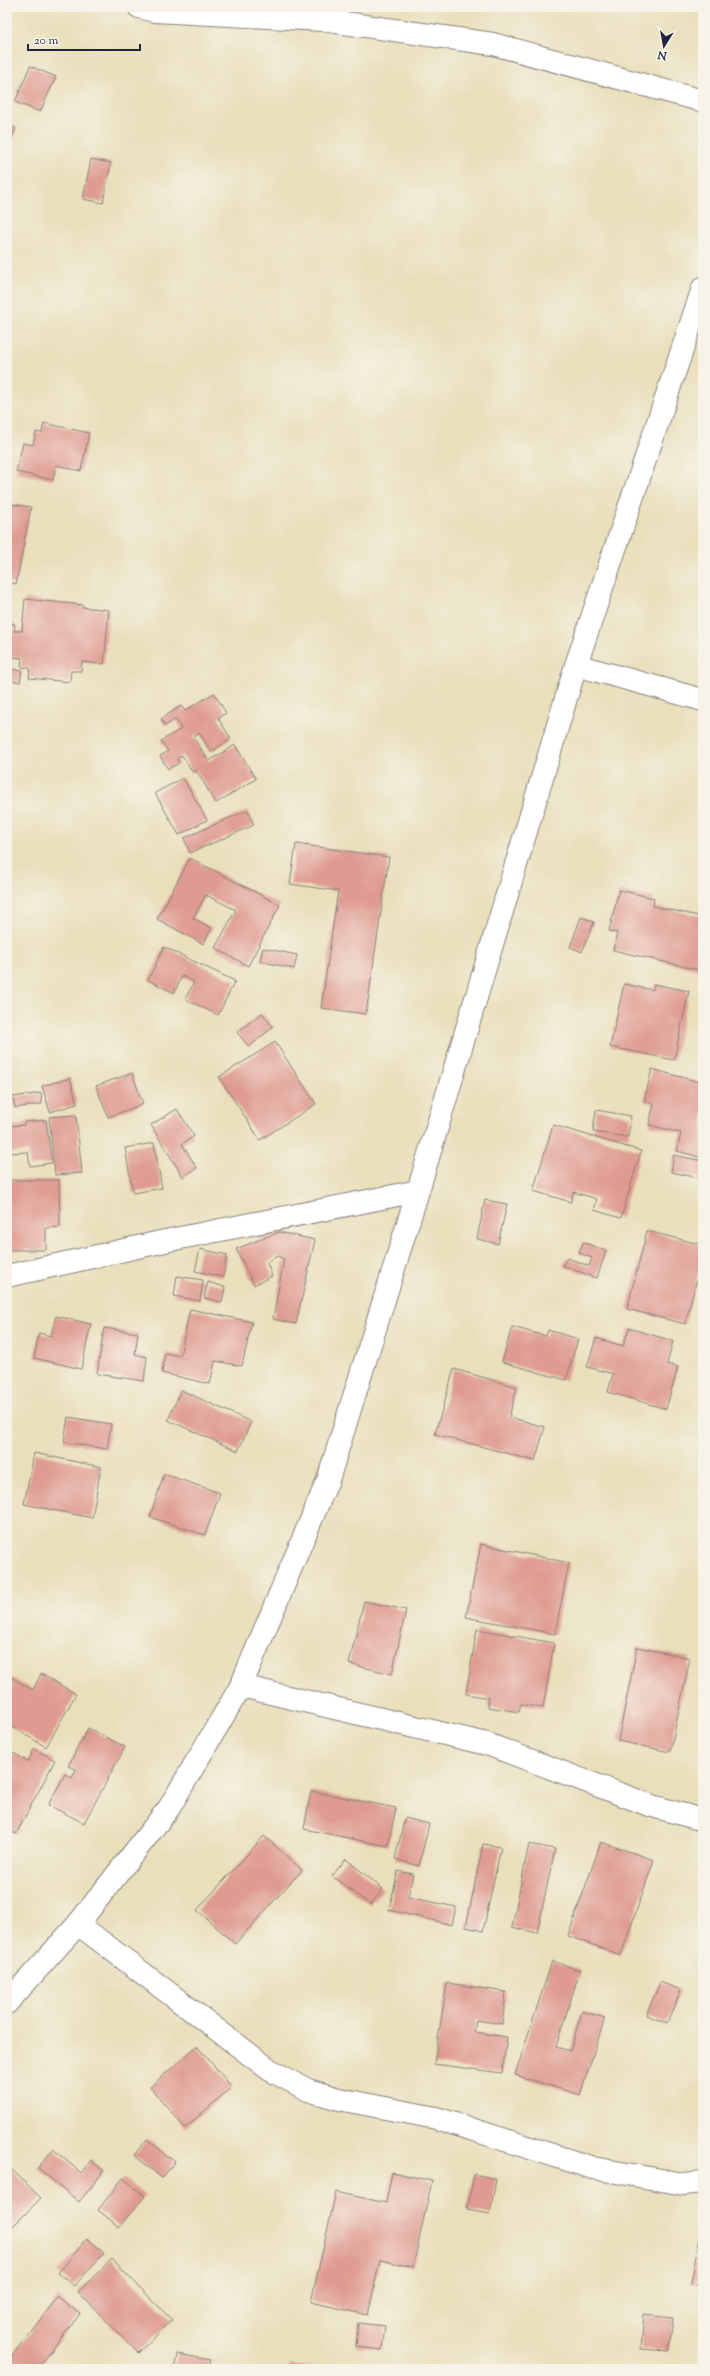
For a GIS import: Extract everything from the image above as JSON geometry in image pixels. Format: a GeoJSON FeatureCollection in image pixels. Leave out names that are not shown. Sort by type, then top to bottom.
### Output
{"type":"FeatureCollection","features":[{"type":"Feature","properties":{"kind":"street"},"geometry":{"type":"LineString","coordinates":[[139,7],[154,11],[323,20],[493,44],[703,101]]}},
{"type":"Feature","properties":{"kind":"street"},"geometry":{"type":"LineString","coordinates":[[7,2003],[78,1924],[169,1808],[241,1686],[328,1480],[418,1191],[576,665],[703,288]]}},
{"type":"Feature","properties":{"kind":"street"},"geometry":{"type":"LineString","coordinates":[[576,665],[703,700]]}},
{"type":"Feature","properties":{"kind":"street"},"geometry":{"type":"LineString","coordinates":[[7,1276],[165,1241],[418,1191]]}},
{"type":"Feature","properties":{"kind":"street"},"geometry":{"type":"LineString","coordinates":[[241,1686],[488,1744],[652,1806],[703,1820]]}},
{"type":"Feature","properties":{"kind":"street"},"geometry":{"type":"LineString","coordinates":[[78,1924],[270,2070],[308,2090],[339,2099],[436,2118],[592,2168],[684,2184],[703,2182]]}},
{"type":"Feature","properties":{"kind":"building"},"geometry":{"type":"Polygon","coordinates":[[[30,66],[56,77],[40,112],[15,102],[30,66]]]}},
{"type":"Feature","properties":{"kind":"building"},"geometry":{"type":"Polygon","coordinates":[[[7,125],[16,128],[7,151],[7,125]]]}},
{"type":"Feature","properties":{"kind":"building"},"geometry":{"type":"Polygon","coordinates":[[[91,159],[111,163],[103,203],[83,199],[91,159]]]}},
{"type":"Feature","properties":{"kind":"building"},"geometry":{"type":"Polygon","coordinates":[[[7,192],[10,193],[8,204],[7,204],[7,192]]]}},
{"type":"Feature","properties":{"kind":"building"},"geometry":{"type":"Polygon","coordinates":[[[44,423],[89,433],[81,471],[56,465],[53,480],[16,472],[23,443],[33,445],[36,432],[42,433],[44,423]]]}},
{"type":"Feature","properties":{"kind":"building"},"geometry":{"type":"Polygon","coordinates":[[[11,504],[31,507],[16,584],[7,582],[7,521],[11,504]]]}},
{"type":"Feature","properties":{"kind":"building"},"geometry":{"type":"Polygon","coordinates":[[[25,599],[83,605],[82,607],[109,610],[104,664],[82,662],[81,671],[71,671],[70,682],[29,678],[30,668],[21,667],[22,658],[10,657],[11,645],[7,645],[7,624],[15,624],[14,631],[22,631],[25,599]]]}},
{"type":"Feature","properties":{"kind":"building"},"geometry":{"type":"Polygon","coordinates":[[[7,668],[22,671],[20,682],[7,680],[7,668]]]}},
{"type":"Feature","properties":{"kind":"building"},"geometry":{"type":"Polygon","coordinates":[[[214,693],[226,713],[218,718],[231,739],[211,752],[199,733],[193,737],[209,761],[235,745],[256,779],[216,803],[196,770],[193,773],[182,755],[177,759],[179,763],[168,769],[160,756],[168,751],[161,741],[181,729],[176,719],[165,726],[161,719],[181,706],[185,711],[214,693]]]}},
{"type":"Feature","properties":{"kind":"building"},"geometry":{"type":"Polygon","coordinates":[[[183,778],[207,820],[179,835],[155,793],[183,778]]]}},
{"type":"Feature","properties":{"kind":"building"},"geometry":{"type":"Polygon","coordinates":[[[248,810],[254,825],[190,853],[184,838],[248,810]]]}},
{"type":"Feature","properties":{"kind":"building"},"geometry":{"type":"Polygon","coordinates":[[[296,844],[389,857],[366,1014],[321,1008],[338,891],[290,884],[296,844]]]}},
{"type":"Feature","properties":{"kind":"building"},"geometry":{"type":"Polygon","coordinates":[[[190,858],[280,905],[248,966],[215,948],[236,910],[206,895],[193,918],[212,928],[203,944],[157,919],[190,858]]]}},
{"type":"Feature","properties":{"kind":"building"},"geometry":{"type":"Polygon","coordinates":[[[703,875],[703,889],[699,888],[703,875]]]}},
{"type":"Feature","properties":{"kind":"building"},"geometry":{"type":"Polygon","coordinates":[[[619,890],[654,898],[653,906],[703,917],[703,971],[613,950],[617,933],[609,931],[619,890]]]}},
{"type":"Feature","properties":{"kind":"building"},"geometry":{"type":"Polygon","coordinates":[[[581,917],[594,922],[582,952],[570,947],[581,917]]]}},
{"type":"Feature","properties":{"kind":"building"},"geometry":{"type":"Polygon","coordinates":[[[164,947],[235,981],[218,1015],[185,999],[194,982],[182,976],[174,993],[148,980],[164,947]]]}},
{"type":"Feature","properties":{"kind":"building"},"geometry":{"type":"Polygon","coordinates":[[[263,948],[297,955],[294,969],[260,961],[263,948]]]}},
{"type":"Feature","properties":{"kind":"building"},"geometry":{"type":"Polygon","coordinates":[[[624,984],[653,990],[654,984],[689,991],[674,1060],[610,1047],[624,984]]]}},
{"type":"Feature","properties":{"kind":"building"},"geometry":{"type":"Polygon","coordinates":[[[262,1013],[273,1027],[249,1047],[237,1032],[262,1013]]]}},
{"type":"Feature","properties":{"kind":"building"},"geometry":{"type":"Polygon","coordinates":[[[275,1042],[316,1104],[260,1140],[219,1077],[275,1042]]]}},
{"type":"Feature","properties":{"kind":"building"},"geometry":{"type":"Polygon","coordinates":[[[652,1069],[703,1083],[703,1158],[677,1151],[681,1133],[649,1125],[654,1104],[644,1101],[652,1069]]]}},
{"type":"Feature","properties":{"kind":"building"},"geometry":{"type":"Polygon","coordinates":[[[132,1073],[143,1104],[108,1117],[96,1086],[132,1073]]]}},
{"type":"Feature","properties":{"kind":"building"},"geometry":{"type":"Polygon","coordinates":[[[70,1078],[77,1104],[50,1112],[42,1086],[70,1078]]]}},
{"type":"Feature","properties":{"kind":"building"},"geometry":{"type":"Polygon","coordinates":[[[41,1093],[42,1104],[15,1108],[13,1097],[41,1093]]]}},
{"type":"Feature","properties":{"kind":"building"},"geometry":{"type":"Polygon","coordinates":[[[177,1109],[194,1136],[182,1144],[197,1168],[183,1177],[151,1125],[177,1109]]]}},
{"type":"Feature","properties":{"kind":"building"},"geometry":{"type":"Polygon","coordinates":[[[596,1110],[631,1116],[628,1137],[593,1132],[596,1110]]]}},
{"type":"Feature","properties":{"kind":"building"},"geometry":{"type":"Polygon","coordinates":[[[76,1115],[82,1173],[55,1175],[49,1117],[76,1115]]]}},
{"type":"Feature","properties":{"kind":"building"},"geometry":{"type":"Polygon","coordinates":[[[46,1120],[52,1163],[30,1166],[28,1152],[7,1153],[7,1126],[24,1125],[24,1122],[46,1120]]]}},
{"type":"Feature","properties":{"kind":"building"},"geometry":{"type":"Polygon","coordinates":[[[553,1125],[641,1151],[621,1218],[594,1210],[597,1199],[573,1192],[571,1202],[533,1191],[553,1125]]]}},
{"type":"Feature","properties":{"kind":"building"},"geometry":{"type":"Polygon","coordinates":[[[154,1143],[162,1188],[133,1193],[125,1148],[154,1143]]]}},
{"type":"Feature","properties":{"kind":"building"},"geometry":{"type":"Polygon","coordinates":[[[674,1155],[703,1161],[703,1179],[671,1172],[674,1155]]]}},
{"type":"Feature","properties":{"kind":"building"},"geometry":{"type":"Polygon","coordinates":[[[7,1180],[59,1180],[60,1227],[46,1228],[46,1250],[7,1250],[7,1180]]]}},
{"type":"Feature","properties":{"kind":"building"},"geometry":{"type":"Polygon","coordinates":[[[485,1200],[507,1204],[498,1244],[477,1239],[485,1200]]]}},
{"type":"Feature","properties":{"kind":"building"},"geometry":{"type":"Polygon","coordinates":[[[647,1231],[703,1245],[703,1256],[685,1324],[627,1309],[647,1231]]]}},
{"type":"Feature","properties":{"kind":"building"},"geometry":{"type":"Polygon","coordinates":[[[279,1232],[315,1240],[296,1324],[273,1319],[284,1259],[277,1256],[267,1263],[272,1276],[254,1285],[236,1249],[279,1232]]]}},
{"type":"Feature","properties":{"kind":"building"},"geometry":{"type":"Polygon","coordinates":[[[583,1242],[606,1251],[597,1278],[563,1266],[567,1258],[589,1266],[592,1258],[579,1253],[583,1242]]]}},
{"type":"Feature","properties":{"kind":"building"},"geometry":{"type":"Polygon","coordinates":[[[200,1249],[227,1255],[223,1277],[195,1271],[200,1249]]]}},
{"type":"Feature","properties":{"kind":"building"},"geometry":{"type":"Polygon","coordinates":[[[177,1276],[203,1280],[200,1301],[174,1296],[177,1276]]]}},
{"type":"Feature","properties":{"kind":"building"},"geometry":{"type":"Polygon","coordinates":[[[208,1282],[225,1287],[222,1302],[204,1298],[208,1282]]]}},
{"type":"Feature","properties":{"kind":"building"},"geometry":{"type":"Polygon","coordinates":[[[190,1309],[252,1322],[242,1366],[215,1361],[210,1384],[162,1373],[165,1353],[180,1356],[190,1309]]]}},
{"type":"Feature","properties":{"kind":"building"},"geometry":{"type":"Polygon","coordinates":[[[56,1316],[91,1324],[81,1369],[34,1358],[39,1333],[51,1336],[56,1316]]]}},
{"type":"Feature","properties":{"kind":"building"},"geometry":{"type":"Polygon","coordinates":[[[512,1327],[546,1336],[548,1330],[578,1339],[566,1380],[502,1362],[512,1327]]]}},
{"type":"Feature","properties":{"kind":"building"},"geometry":{"type":"Polygon","coordinates":[[[104,1328],[138,1333],[135,1354],[147,1357],[144,1381],[97,1374],[104,1328]]]}},
{"type":"Feature","properties":{"kind":"building"},"geometry":{"type":"Polygon","coordinates":[[[629,1328],[673,1341],[667,1364],[678,1367],[666,1409],[608,1392],[613,1374],[587,1367],[596,1338],[623,1346],[629,1328]]]}},
{"type":"Feature","properties":{"kind":"building"},"geometry":{"type":"Polygon","coordinates":[[[454,1369],[517,1387],[509,1417],[545,1427],[535,1461],[435,1434],[454,1369]]]}},
{"type":"Feature","properties":{"kind":"building"},"geometry":{"type":"Polygon","coordinates":[[[181,1390],[251,1422],[238,1451],[168,1420],[181,1390]]]}},
{"type":"Feature","properties":{"kind":"building"},"geometry":{"type":"Polygon","coordinates":[[[68,1417],[111,1424],[107,1449],[64,1442],[68,1417]]]}},
{"type":"Feature","properties":{"kind":"building"},"geometry":{"type":"Polygon","coordinates":[[[34,1453],[101,1467],[92,1518],[24,1504],[34,1453]]]}},
{"type":"Feature","properties":{"kind":"building"},"geometry":{"type":"Polygon","coordinates":[[[164,1474],[220,1493],[205,1535],[150,1517],[164,1474]]]}},
{"type":"Feature","properties":{"kind":"building"},"geometry":{"type":"Polygon","coordinates":[[[481,1544],[569,1563],[555,1634],[466,1617],[481,1544]]]}},
{"type":"Feature","properties":{"kind":"building"},"geometry":{"type":"Polygon","coordinates":[[[364,1601],[406,1610],[392,1674],[349,1664],[364,1601]]]}},
{"type":"Feature","properties":{"kind":"building"},"geometry":{"type":"Polygon","coordinates":[[[477,1629],[554,1643],[543,1708],[521,1704],[519,1712],[488,1707],[489,1698],[466,1694],[477,1629]]]}},
{"type":"Feature","properties":{"kind":"building"},"geometry":{"type":"Polygon","coordinates":[[[637,1647],[690,1658],[670,1752],[618,1741],[637,1647]]]}},
{"type":"Feature","properties":{"kind":"building"},"geometry":{"type":"Polygon","coordinates":[[[41,1674],[76,1694],[46,1747],[7,1724],[7,1682],[10,1677],[33,1690],[41,1674]]]}},
{"type":"Feature","properties":{"kind":"building"},"geometry":{"type":"Polygon","coordinates":[[[88,1728],[125,1747],[84,1823],[48,1805],[65,1774],[72,1778],[76,1769],[68,1766],[88,1728]]]}},
{"type":"Feature","properties":{"kind":"building"},"geometry":{"type":"Polygon","coordinates":[[[34,1749],[55,1760],[16,1834],[7,1829],[7,1750],[28,1761],[34,1749]]]}},
{"type":"Feature","properties":{"kind":"building"},"geometry":{"type":"Polygon","coordinates":[[[311,1791],[396,1808],[388,1846],[304,1829],[311,1791]]]}},
{"type":"Feature","properties":{"kind":"building"},"geometry":{"type":"Polygon","coordinates":[[[405,1818],[429,1824],[419,1866],[395,1859],[405,1818]]]}},
{"type":"Feature","properties":{"kind":"building"},"geometry":{"type":"Polygon","coordinates":[[[264,1836],[302,1870],[235,1944],[197,1910],[264,1836]]]}},
{"type":"Feature","properties":{"kind":"building"},"geometry":{"type":"Polygon","coordinates":[[[601,1842],[654,1860],[621,1955],[568,1936],[601,1842]]]}},
{"type":"Feature","properties":{"kind":"building"},"geometry":{"type":"Polygon","coordinates":[[[483,1844],[501,1847],[483,1931],[466,1927],[483,1844]]]}},
{"type":"Feature","properties":{"kind":"building"},"geometry":{"type":"Polygon","coordinates":[[[529,1844],[555,1849],[537,1933],[512,1927],[529,1844]]]}},
{"type":"Feature","properties":{"kind":"building"},"geometry":{"type":"Polygon","coordinates":[[[346,1859],[383,1889],[370,1905],[332,1876],[346,1859]]]}},
{"type":"Feature","properties":{"kind":"building"},"geometry":{"type":"Polygon","coordinates":[[[398,1871],[413,1874],[408,1897],[456,1907],[452,1925],[389,1910],[398,1871]]]}},
{"type":"Feature","properties":{"kind":"building"},"geometry":{"type":"Polygon","coordinates":[[[552,1961],[580,1970],[556,2047],[570,2051],[582,2011],[605,2018],[580,2095],[515,2075],[552,1961]]]}},
{"type":"Feature","properties":{"kind":"building"},"geometry":{"type":"Polygon","coordinates":[[[660,1982],[681,1990],[667,2023],[646,2015],[660,1982]]]}},
{"type":"Feature","properties":{"kind":"building"},"geometry":{"type":"Polygon","coordinates":[[[447,1983],[506,1992],[502,2024],[476,2020],[474,2032],[507,2037],[502,2073],[434,2064],[447,1983]]]}},
{"type":"Feature","properties":{"kind":"building"},"geometry":{"type":"Polygon","coordinates":[[[197,2046],[232,2087],[185,2128],[150,2087],[197,2046]]]}},
{"type":"Feature","properties":{"kind":"building"},"geometry":{"type":"Polygon","coordinates":[[[703,2116],[703,2128],[700,2127],[703,2116]]]}},
{"type":"Feature","properties":{"kind":"building"},"geometry":{"type":"Polygon","coordinates":[[[147,2139],[175,2162],[162,2178],[134,2155],[147,2139]]]}},
{"type":"Feature","properties":{"kind":"building"},"geometry":{"type":"Polygon","coordinates":[[[53,2149],[81,2173],[91,2160],[104,2171],[79,2202],[38,2168],[53,2149]]]}},
{"type":"Feature","properties":{"kind":"building"},"geometry":{"type":"Polygon","coordinates":[[[7,2165],[41,2198],[7,2232],[7,2165]]]}},
{"type":"Feature","properties":{"kind":"building"},"geometry":{"type":"Polygon","coordinates":[[[392,2172],[432,2181],[413,2267],[380,2260],[368,2315],[311,2302],[336,2192],[386,2203],[392,2172]]]}},
{"type":"Feature","properties":{"kind":"building"},"geometry":{"type":"Polygon","coordinates":[[[474,2174],[496,2179],[490,2214],[467,2210],[474,2174]]]}},
{"type":"Feature","properties":{"kind":"building"},"geometry":{"type":"Polygon","coordinates":[[[123,2178],[145,2196],[119,2227],[98,2210],[123,2178]]]}},
{"type":"Feature","properties":{"kind":"building"},"geometry":{"type":"Polygon","coordinates":[[[699,2238],[703,2238],[703,2286],[691,2284],[699,2238]]]}},
{"type":"Feature","properties":{"kind":"building"},"geometry":{"type":"Polygon","coordinates":[[[87,2239],[104,2253],[74,2286],[58,2273],[87,2239]]]}},
{"type":"Feature","properties":{"kind":"building"},"geometry":{"type":"Polygon","coordinates":[[[112,2259],[172,2320],[138,2353],[78,2292],[112,2259]]]}},
{"type":"Feature","properties":{"kind":"building"},"geometry":{"type":"Polygon","coordinates":[[[58,2297],[80,2314],[37,2369],[7,2369],[7,2362],[58,2297]]]}},
{"type":"Feature","properties":{"kind":"building"},"geometry":{"type":"Polygon","coordinates":[[[644,2315],[673,2318],[669,2351],[641,2349],[644,2315]]]}},
{"type":"Feature","properties":{"kind":"building"},"geometry":{"type":"Polygon","coordinates":[[[358,2323],[385,2326],[382,2350],[356,2347],[358,2323]]]}},
{"type":"Feature","properties":{"kind":"building"},"geometry":{"type":"Polygon","coordinates":[[[177,2354],[210,2360],[208,2369],[174,2369],[177,2354]]]}},
{"type":"Feature","properties":{"kind":"building"},"geometry":{"type":"Polygon","coordinates":[[[290,2365],[317,2368],[317,2369],[289,2369],[290,2365]]]}}]}
